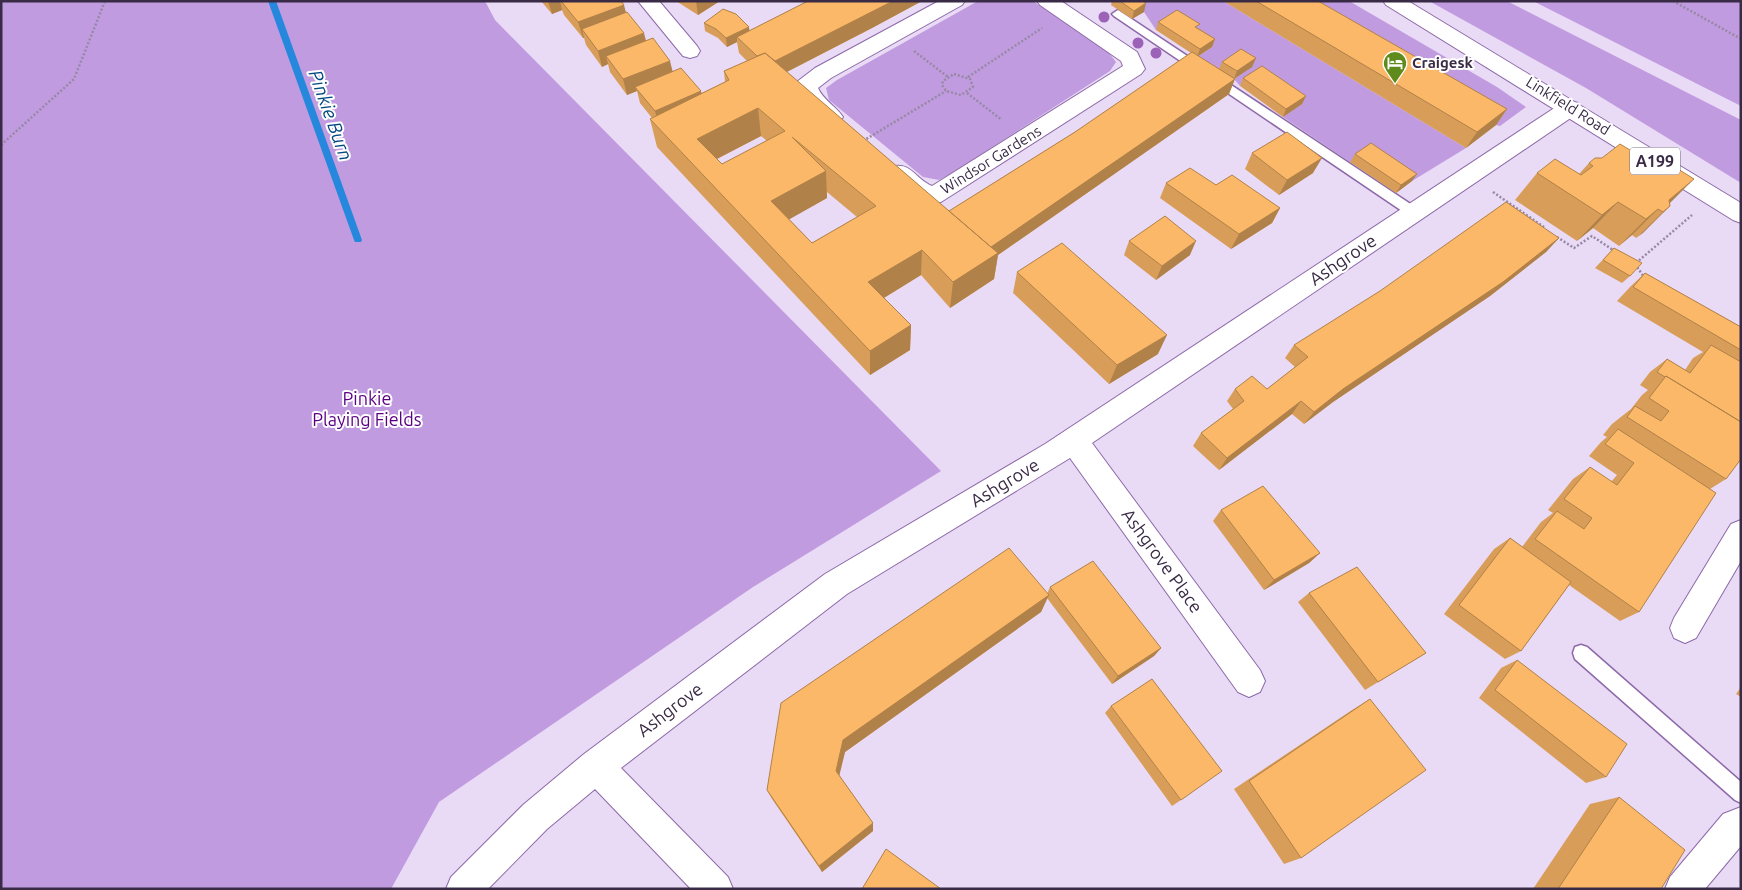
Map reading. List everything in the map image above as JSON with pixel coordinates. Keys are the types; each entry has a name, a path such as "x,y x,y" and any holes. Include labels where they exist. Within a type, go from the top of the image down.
{"street":[{"path":"648,1 690,51"},
{"path":"862,142 812,99 806,86 823,72 954,1"},
{"name":"Windsor Gardens","path":"883,159 917,189 933,196 1134,69 1130,57 1048,1"},
{"path":"1067,13 1085,1"},
{"name":"Linkfield Road","path":"1393,1 1741,214"},
{"name":"Ashgrove","path":"463,889 535,817 596,766 836,584 1074,441 1570,108"},
{"name":"Ashgrove Place","path":"1074,441 1250,682"},
{"path":"1685,628 1741,533"},
{"path":"596,766 716,889"},
{"path":"1682,889 1735,826 1741,824"}],"lane":[{"path":"1118,14 1414,212"},
{"path":"1581,652 1741,794"}],"path":[{"path":"1,145 74,80 105,1"},
{"path":"1673,1 1741,39"},
{"path":"968,78 1067,13"},
{"path":"893,34 948,77"},
{"path":"958,74 968,78 972,81 973,87 967,93 959,95 946,91 942,85 943,81 948,77 958,74"},
{"path":"862,142 946,91"},
{"path":"967,93 1025,139"},
{"path":"1469,176 1574,248 1592,236 1620,254"},
{"path":"1645,278 1634,264 1714,197"}],"green space":[{"name":"Pinkie Playing Fields","path":"1,1 485,1 495,20 941,471 753,587 439,802 391,889 1,889"},
{"path":"978,1 1033,1 1109,53 1116,62 1110,71 952,173 939,180 923,177 829,100 826,88"},
{"path":"1128,1 1223,1 1466,148 1412,181 1366,151 1350,162 1283,117 1301,104 1258,75 1240,86 1234,79 1252,66 1219,70 1197,57 1212,47 1193,35 1156,30 1144,12"},
{"path":"1284,1 1349,1 1497,87 1526,107 1500,126 1496,125"},
{"path":"1429,1 1507,1 1741,120 1741,183 1586,88"},
{"path":"1533,1 1741,1 1741,106"}],"building":[{"path":"561,1 621,1 624,5 578,22"},
{"path":"808,1 893,1 775,61 765,53 757,56 737,37"},
{"path":"1120,1 1143,1 1146,3 1134,11"},
{"path":"1256,1 1318,1 1507,109 1477,132"},
{"path":"723,9 736,14 749,27 726,38 716,29 704,23"},
{"path":"1177,10 1200,24 1195,27 1215,39 1200,49 1158,22"},
{"path":"627,12 644,33 598,51 582,29"},
{"path":"653,38 670,61 623,79 606,56"},
{"path":"1241,49 1256,58 1237,71 1222,62"},
{"path":"1192,52 1235,79 991,247 949,211 1075,132"},
{"path":"765,53 998,253 953,282 922,250 868,282 911,325 870,351 650,119 729,80 724,71","holes":["758,108 785,131 722,164 697,139","792,137 876,206 812,243 771,201 826,171"]},
{"path":"1262,66 1306,96 1286,109 1243,78"},
{"path":"681,68 701,91 655,111 635,87"},
{"path":"1287,132 1322,158 1287,180 1252,153"},
{"path":"1371,143 1417,174 1401,185 1355,154"},
{"path":"1620,144 1655,165 1662,159 1694,179 1669,200 1670,206 1663,212 1658,209 1646,219 1618,202 1602,215 1537,173 1555,159 1581,175 1593,166 1589,163 1595,158 1602,158"},
{"path":"1190,168 1216,185 1232,175 1280,208 1239,234 1166,183"},
{"path":"1506,202 1559,238 1503,282 1343,389 1314,412 1301,401 1227,458 1201,433 1244,401 1235,389 1252,376 1267,389 1308,357 1294,345 1380,291"},
{"path":"1165,216 1196,241 1162,266 1129,241"},
{"path":"1062,243 1167,335 1117,365 1017,272"},
{"path":"1614,248 1642,263 1630,276 1603,260"},
{"path":"1645,273 1741,327 1741,350 1633,287"},
{"path":"1711,345 1741,362 1741,422 1657,372 1667,359 1690,373"},
{"path":"1666,376 1741,422 1741,459 1726,479 1627,417 1635,406 1661,421 1669,411 1649,398"},
{"path":"1618,429 1716,493 1639,612 1535,539 1557,511 1584,529 1592,518 1564,499 1590,467 1617,485 1634,463 1605,444"},
{"path":"1263,486 1320,553 1274,580 1221,510"},
{"path":"1510,538 1571,582 1521,651 1459,605"},
{"path":"1009,548 1049,595 843,740 836,771 873,823 819,866 767,790 781,703"},
{"path":"1093,561 1161,648 1118,676 1050,587"},
{"path":"1357,567 1426,653 1378,682 1309,593"},
{"path":"1517,660 1627,744 1606,777 1495,690"},
{"path":"1152,679 1222,771 1181,800 1111,706"},
{"path":"1370,699 1426,770 1301,858 1249,781"},
{"path":"1619,797 1685,850 1661,889 1558,889"},
{"path":"886,849 941,889 862,889"}],"waterway":[{"name":"Pinkie Burn","path":"272,1 358,240"}],"place":[{"name":"Craigesk","path":"1395,84"}]}
